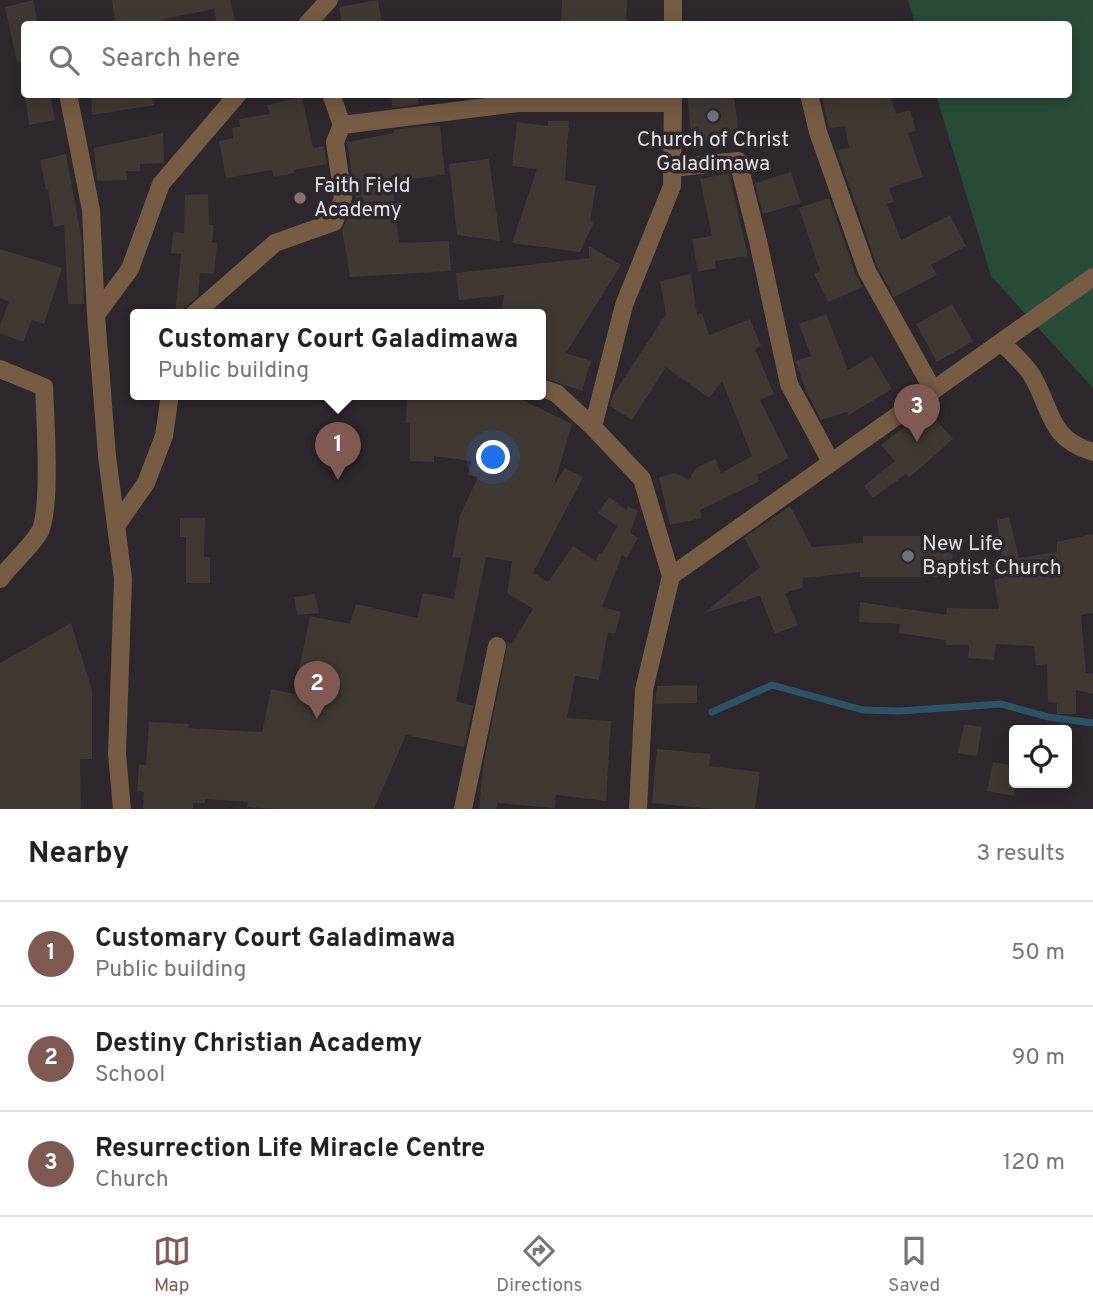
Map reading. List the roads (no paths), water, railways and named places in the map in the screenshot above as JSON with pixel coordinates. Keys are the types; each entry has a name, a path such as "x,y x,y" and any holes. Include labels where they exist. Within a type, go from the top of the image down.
{"street":[{"path":"310,21 329,0"},
{"path":"673,0 673,21"},
{"path":"69,98 91,210 107,456 123,579 117,754 122,809"},
{"path":"96,316 130,270 161,184 235,98"},
{"path":"200,309 275,243 334,222 342,198 335,142 342,125 332,98"},
{"path":"809,98 818,132 867,271 933,390"},
{"path":"342,125 518,103 673,99 672,186 624,305 593,427"},
{"path":"672,168 738,161 789,384 831,462"},
{"path":"671,576 1093,277"},
{"path":"1001,342 1033,377 1059,433 1069,442 1093,452"},
{"path":"0,369 44,387 46,500 41,531 6,560 0,579"},
{"path":"546,390 556,393 593,427 642,479 671,576 644,690 638,809"},
{"path":"116,526 146,483 164,436 169,400"},
{"path":"463,809 497,646"}],"waterway":[{"path":"712,712 772,685 863,710 899,711 1001,704 1048,717 1093,723"}],"place":[{"name":"Church of Christ Galadimawa","path":"713,116"},
{"name":"Faith Field Academy","path":"300,198"},
{"name":"Resurrection Life Miracle Centre","path":"917,442"},
{"name":"Customary Court Galadimawa","path":"338,480"},
{"name":"New Life Baptist Church","path":"908,556"},
{"name":"Destiny Christian Academy","path":"317,719"}]}
